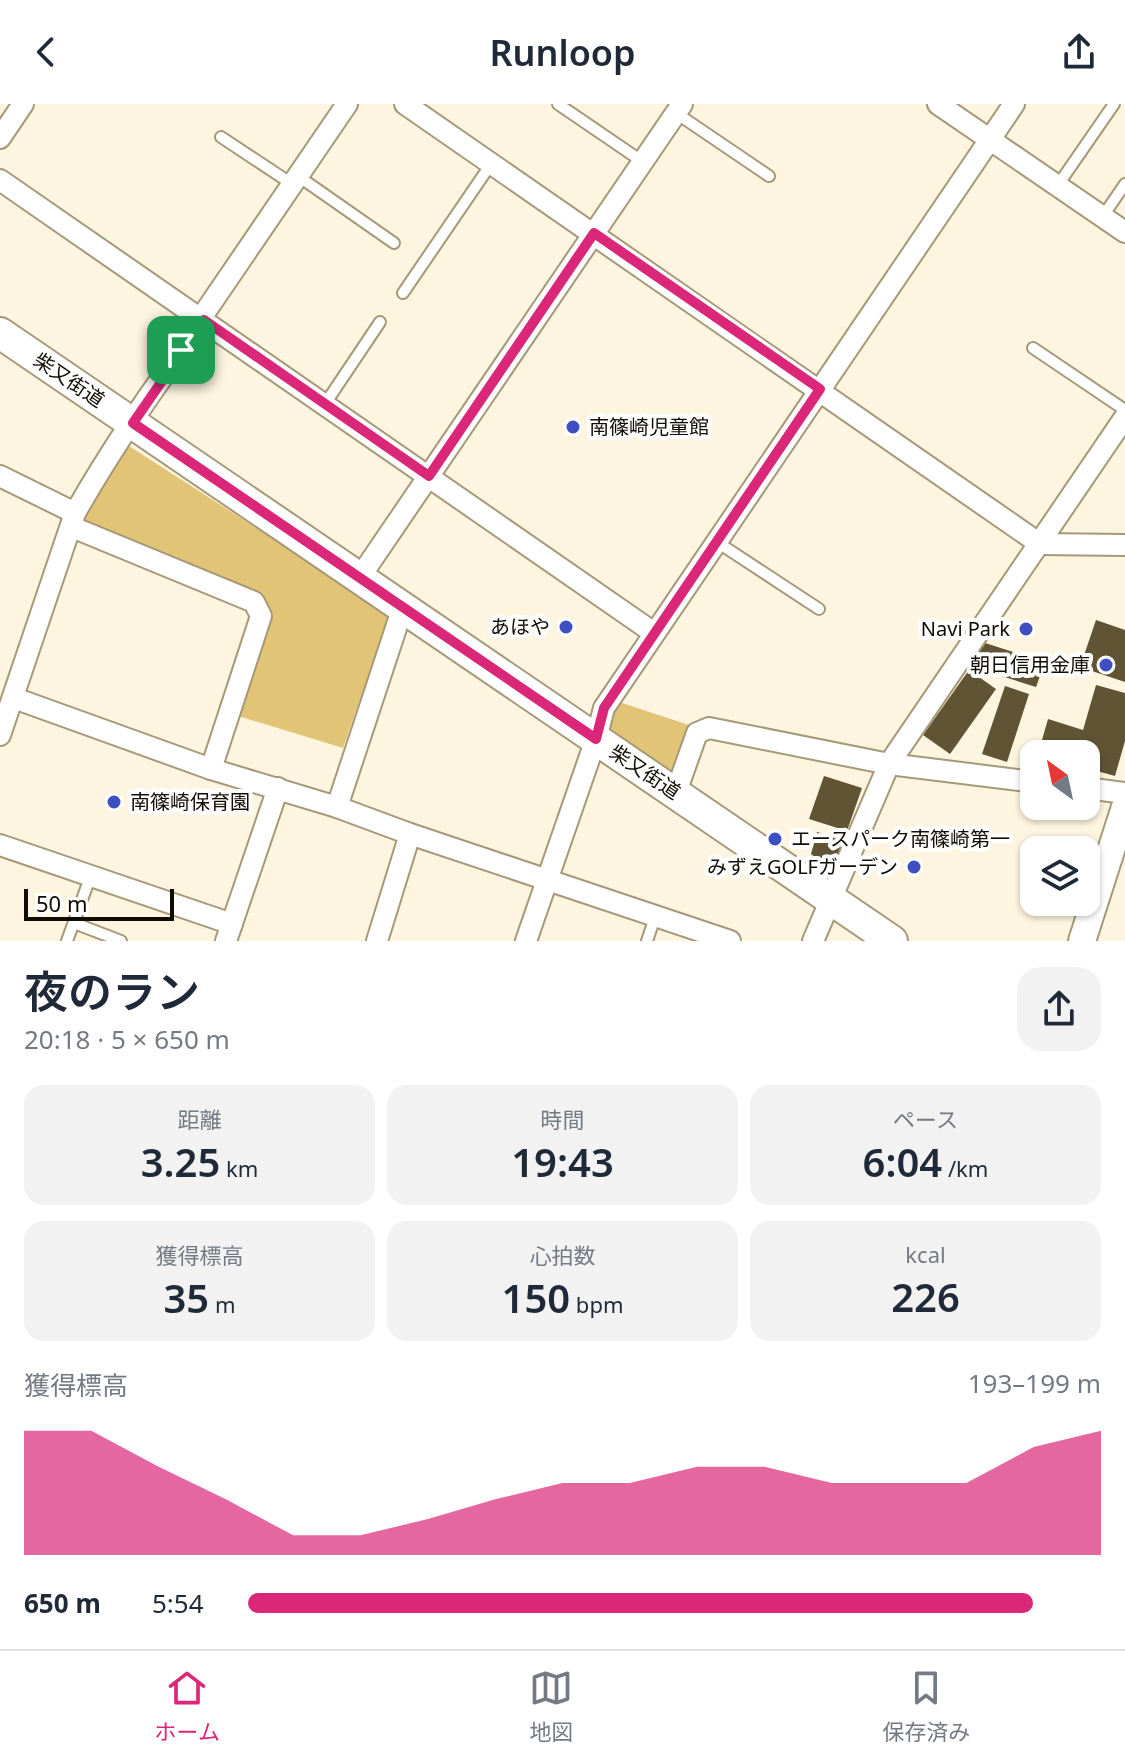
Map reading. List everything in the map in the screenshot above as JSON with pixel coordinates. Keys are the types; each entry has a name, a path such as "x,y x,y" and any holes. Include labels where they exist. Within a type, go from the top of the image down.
{"main road":[{"name":"柴又街道","path":"0,333 892,941"}],"street":[{"path":"0,138 23,104"},
{"path":"0,735 74,520 133,423 347,104"},
{"path":"405,104 1040,544 1125,545"},
{"path":"938,104 1125,232"},
{"path":"526,941 604,708 1014,104"},
{"path":"360,577 679,108"},
{"path":"0,180 654,633"},
{"path":"813,941 889,764 1125,417"},
{"path":"0,476 74,520 254,602 261,616 211,769"},
{"path":"337,807 403,607"},
{"path":"14,698 211,769 337,807 730,941"},
{"path":"676,792 697,733 709,728 889,764 1020,780"},
{"path":"0,845 91,875 229,932 278,788"},
{"path":"1100,790 1125,793"},
{"path":"1082,941 1125,807"},
{"path":"377,941 410,834"}],"lane":[{"path":"558,104 643,162"},
{"path":"1058,185 1114,104"},
{"path":"679,108 769,176"},
{"path":"221,137 394,243"},
{"path":"403,293 491,164"},
{"path":"1103,216 1125,184"},
{"path":"325,404 380,322"},
{"path":"1033,348 1125,410"},
{"path":"717,542 819,609"},
{"path":"67,941 91,875"},
{"path":"647,941 655,917"},
{"path":"74,923 121,941"}],"shaded area":[{"path":"129,446 390,614 343,748 235,715 268,615 81,523 85,511"},
{"path":"616,701 692,726 674,778 612,733 609,727"}],"building":[{"path":"1096,620 1125,630 1125,682 1080,667"},
{"path":"985,643 1045,662 1036,687 970,666"},
{"path":"969,670 996,689 950,754 923,735"},
{"path":"1096,685 1125,693 1125,741 1115,776 1100,772 1100,740 1042,740 1048,719 1083,730"},
{"path":"1005,686 1029,694 1007,762 982,754"},
{"path":"824,776 862,788 847,831 809,819"},
{"path":"817,832 844,840 831,870 811,854"}],"place":[{"name":"南篠崎児童館","path":"573,427"},
{"name":"あほや","path":"566,627"},
{"name":"Navi Park","path":"1026,629"},
{"name":"朝日信用金庫","path":"1106,665"},
{"name":"南篠崎保育園","path":"114,802"},
{"name":"エースパーク南篠崎第一","path":"775,839"},
{"name":"みずえGOLFガーデン","path":"914,867"}],"route":[{"path":"594,233 820,389 604,708 596,739 133,423 181,350 204,320 429,476 594,233"}]}
